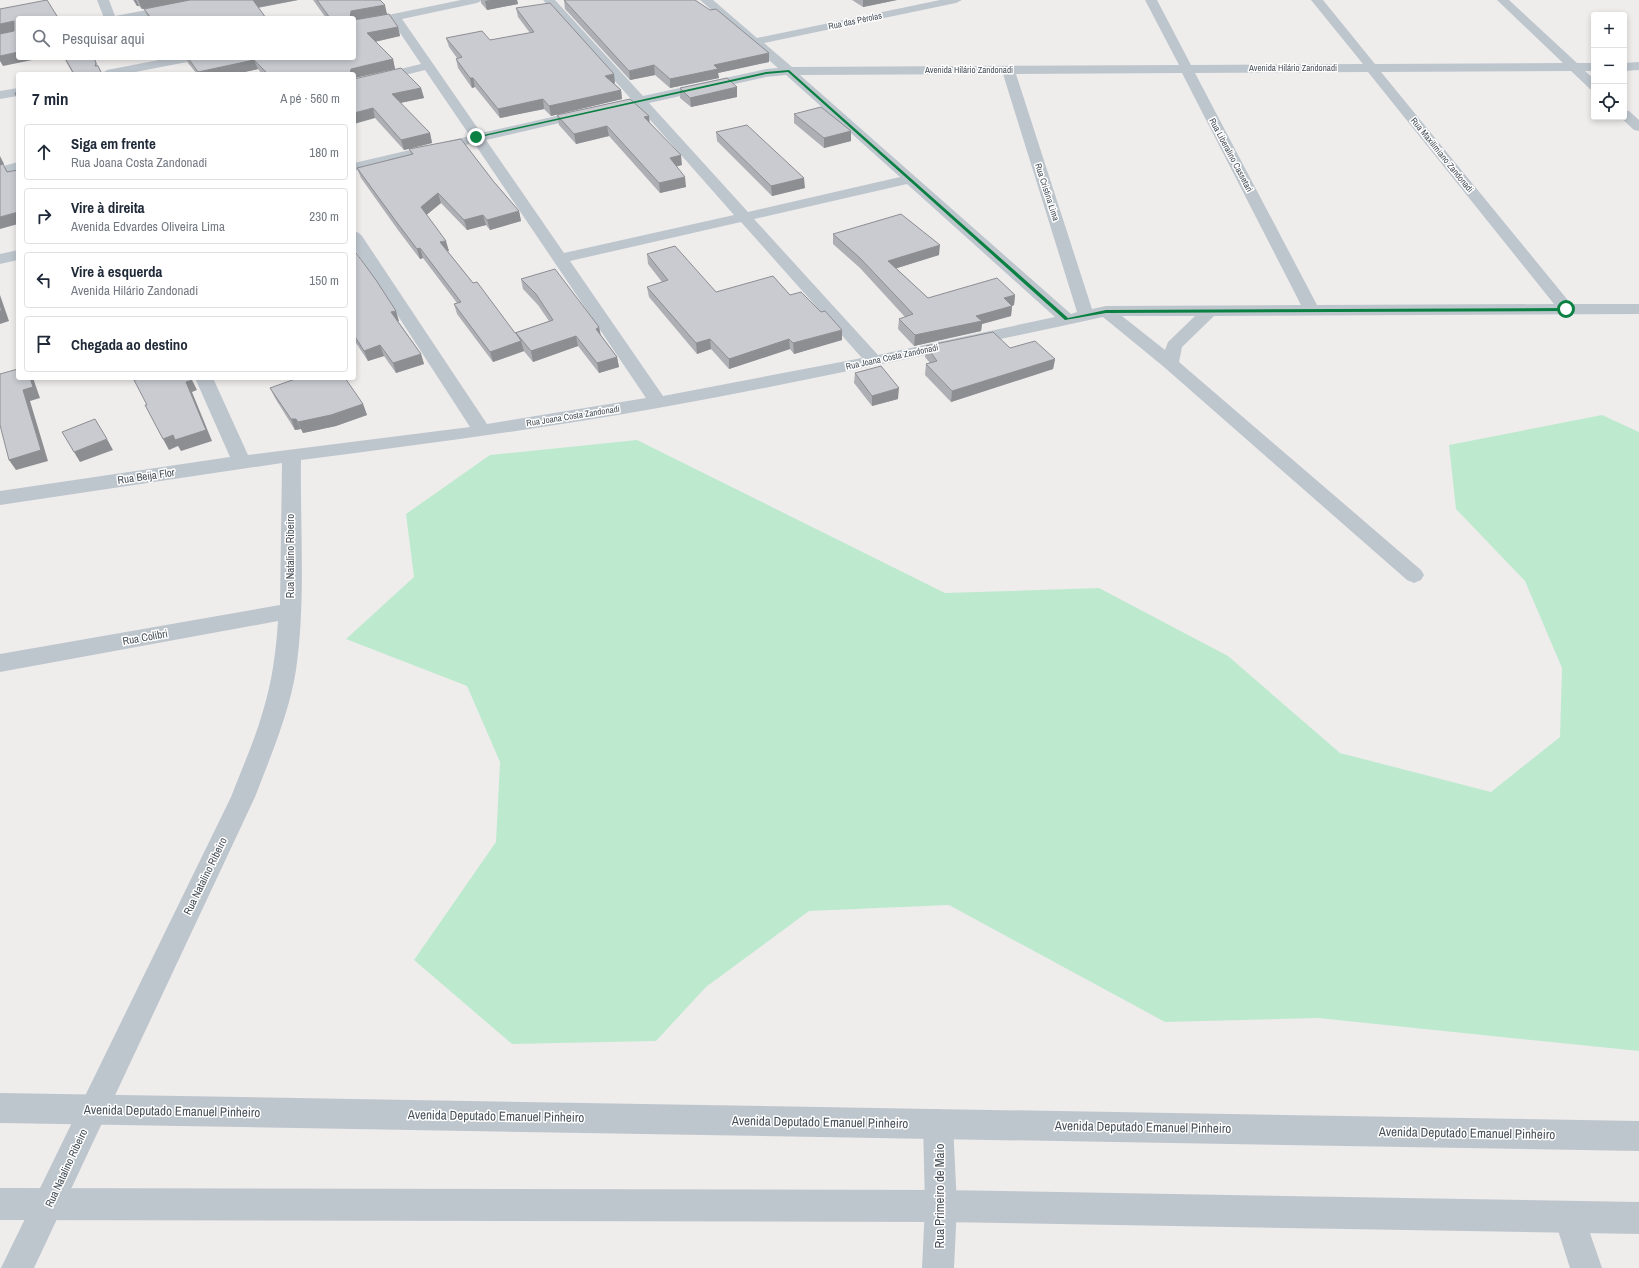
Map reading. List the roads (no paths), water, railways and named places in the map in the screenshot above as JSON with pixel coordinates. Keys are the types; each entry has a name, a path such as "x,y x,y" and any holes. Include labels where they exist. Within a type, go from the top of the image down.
{"street":[{"path":"103,0 109,16"},
{"path":"134,16 217,0"},
{"path":"414,0 424,11"},
{"path":"356,25 477,0"},
{"path":"549,0 874,361"},
{"path":"706,0 789,71 1067,319"},
{"name":"Rua das Pérolas","path":"754,42 931,2 956,0"},
{"name":"Rua Liberalino Cassetari","path":"1151,0 1312,311"},
{"name":"Rua Maxilimiano Zandonadi","path":"1317,0 1566,309"},
{"path":"1503,0 1592,84"},
{"path":"395,17 658,402"},
{"path":"114,72 148,62 168,60"},
{"path":"356,84 428,66"},
{"path":"1627,66 1639,66"},
{"name":"Avenida Hilário Zandonadi","path":"356,167 476,137 639,101 766,73 789,71 1591,67"},
{"name":"Rua Cristina Lima","path":"1008,69 1086,315"},
{"path":"0,95 16,92"},
{"path":"0,171 16,167"},
{"path":"560,260 910,179"},
{"path":"356,239 482,431"},
{"path":"0,260 16,256"},
{"name":"Rua Joana Costa Zandonadi","path":"292,457 482,431 658,402 874,361 1106,311 1639,309"},
{"path":"1106,311 1170,362 1414,575"},
{"path":"1170,362 1174,346 1209,311"},
{"path":"205,380 242,462"},
{"name":"Rua Beija Flor","path":"0,498 242,462 292,457"},
{"name":"Rua Natalino Ribeiro","path":"17,1268 243,797 278,700 285,666 290,611 292,457"},
{"name":"Rua Colibri","path":"0,663 290,611"},
{"name":"Avenida Deputado Emanuel Pinheiro","path":"0,1108 1639,1136"},
{"name":"Rua Primeiro de Maio","path":"938,1124 941,1206 938,1268"},
{"path":"0,1204 941,1206 1639,1218"},
{"path":"1570,1218 1586,1268"}]}
